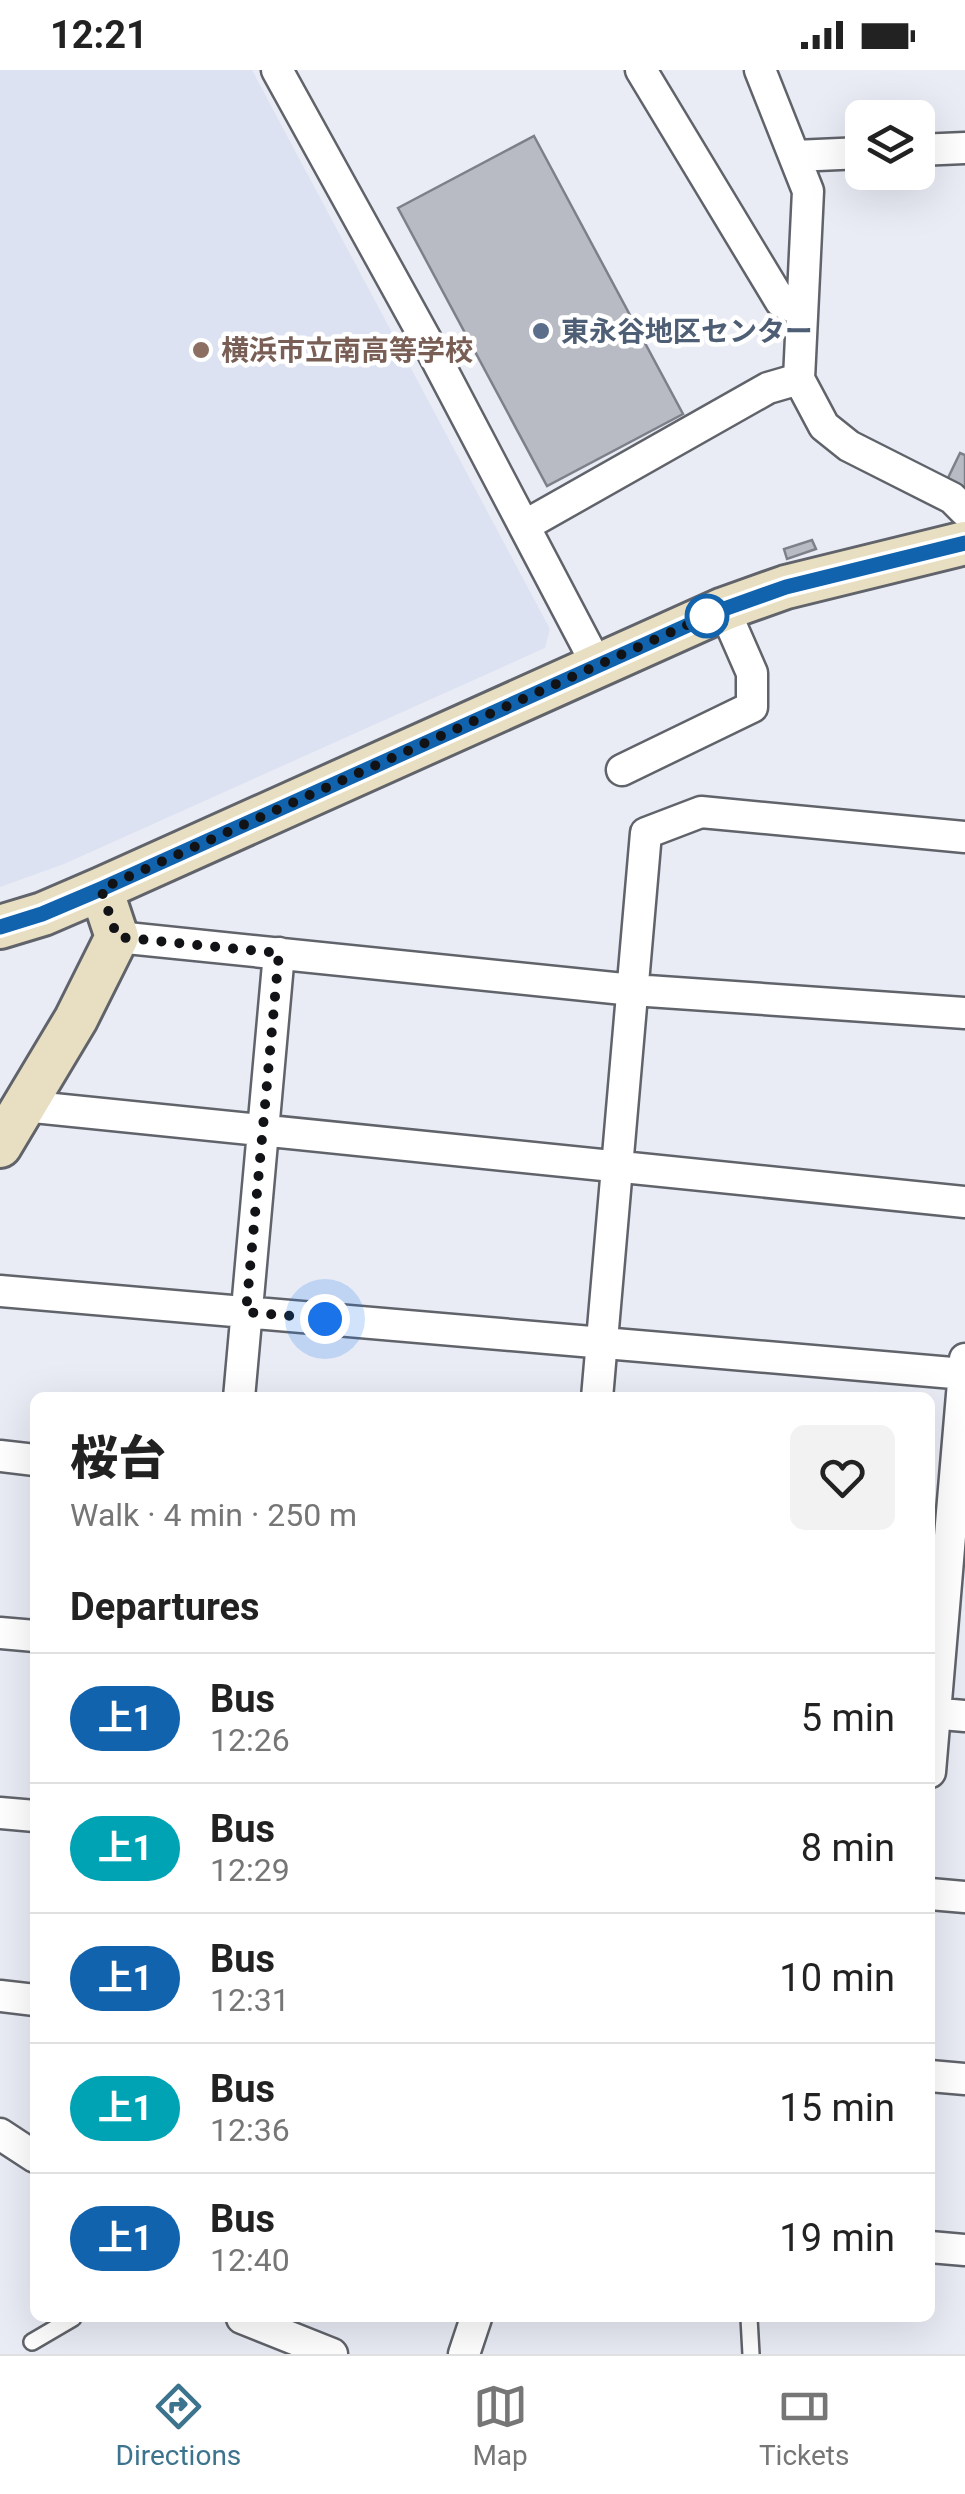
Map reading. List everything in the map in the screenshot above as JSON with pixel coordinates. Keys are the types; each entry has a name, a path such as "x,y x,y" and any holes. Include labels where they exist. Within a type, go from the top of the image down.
{"street":[{"path":"278,70 597,664"},
{"path":"640,70 781,302 800,310"},
{"path":"760,70 808,191 799,379 824,426 848,446 952,498 965,511"},
{"path":"935,149 965,148"},
{"path":"796,156 845,154"},
{"path":"524,526 768,388 799,379"},
{"path":"0,927 101,889 724,609 786,587 965,543"},
{"path":"622,770 752,706 752,672 724,609"},
{"path":"598,1392 646,833 701,812 965,837"},
{"path":"0,1146 76,1019 117,937 101,889"},
{"path":"117,937 633,990 965,1013"},
{"path":"239,1392 279,953"},
{"path":"24,1106 965,1202"},
{"path":"0,1291 964,1374"},
{"path":"935,1750 943,1714 948,1545 965,1359"},
{"path":"0,1456 30,1459"},
{"path":"0,1632 30,1635"},
{"path":"0,1813 30,1816"},
{"path":"935,1894 965,1897"},
{"path":"0,1996 30,1999"},
{"path":"935,2076 965,2079"},
{"path":"0,2134 30,2154"},
{"path":"935,2247 965,2250"},
{"path":"251,2322 305,2347 332,2354"},
{"path":"464,2354 475,2322"}],"lane":[{"path":"32,2342 66,2322"},
{"path":"749,2322 751,2354"}],"shaded area":[{"name":"横浜市立南高等学校","path":"0,70 252,70 550,629 545,648 64,864 0,887"}],"building":[{"path":"534,136 683,414 547,486 398,208"},
{"path":"960,453 965,455 965,489 947,480"},
{"path":"812,540 816,549 787,559 784,549"}],"bus line":[{"name":"上1","path":"0,927 101,889 724,609 786,587 965,543"}],"place":[{"name":"東永谷地区センター","path":"541,331"},
{"name":"横浜市立南高等学校","path":"201,350"}],"route":[{"path":"325,1319 246,1312 279,953 117,937 101,889 707,616"}]}
